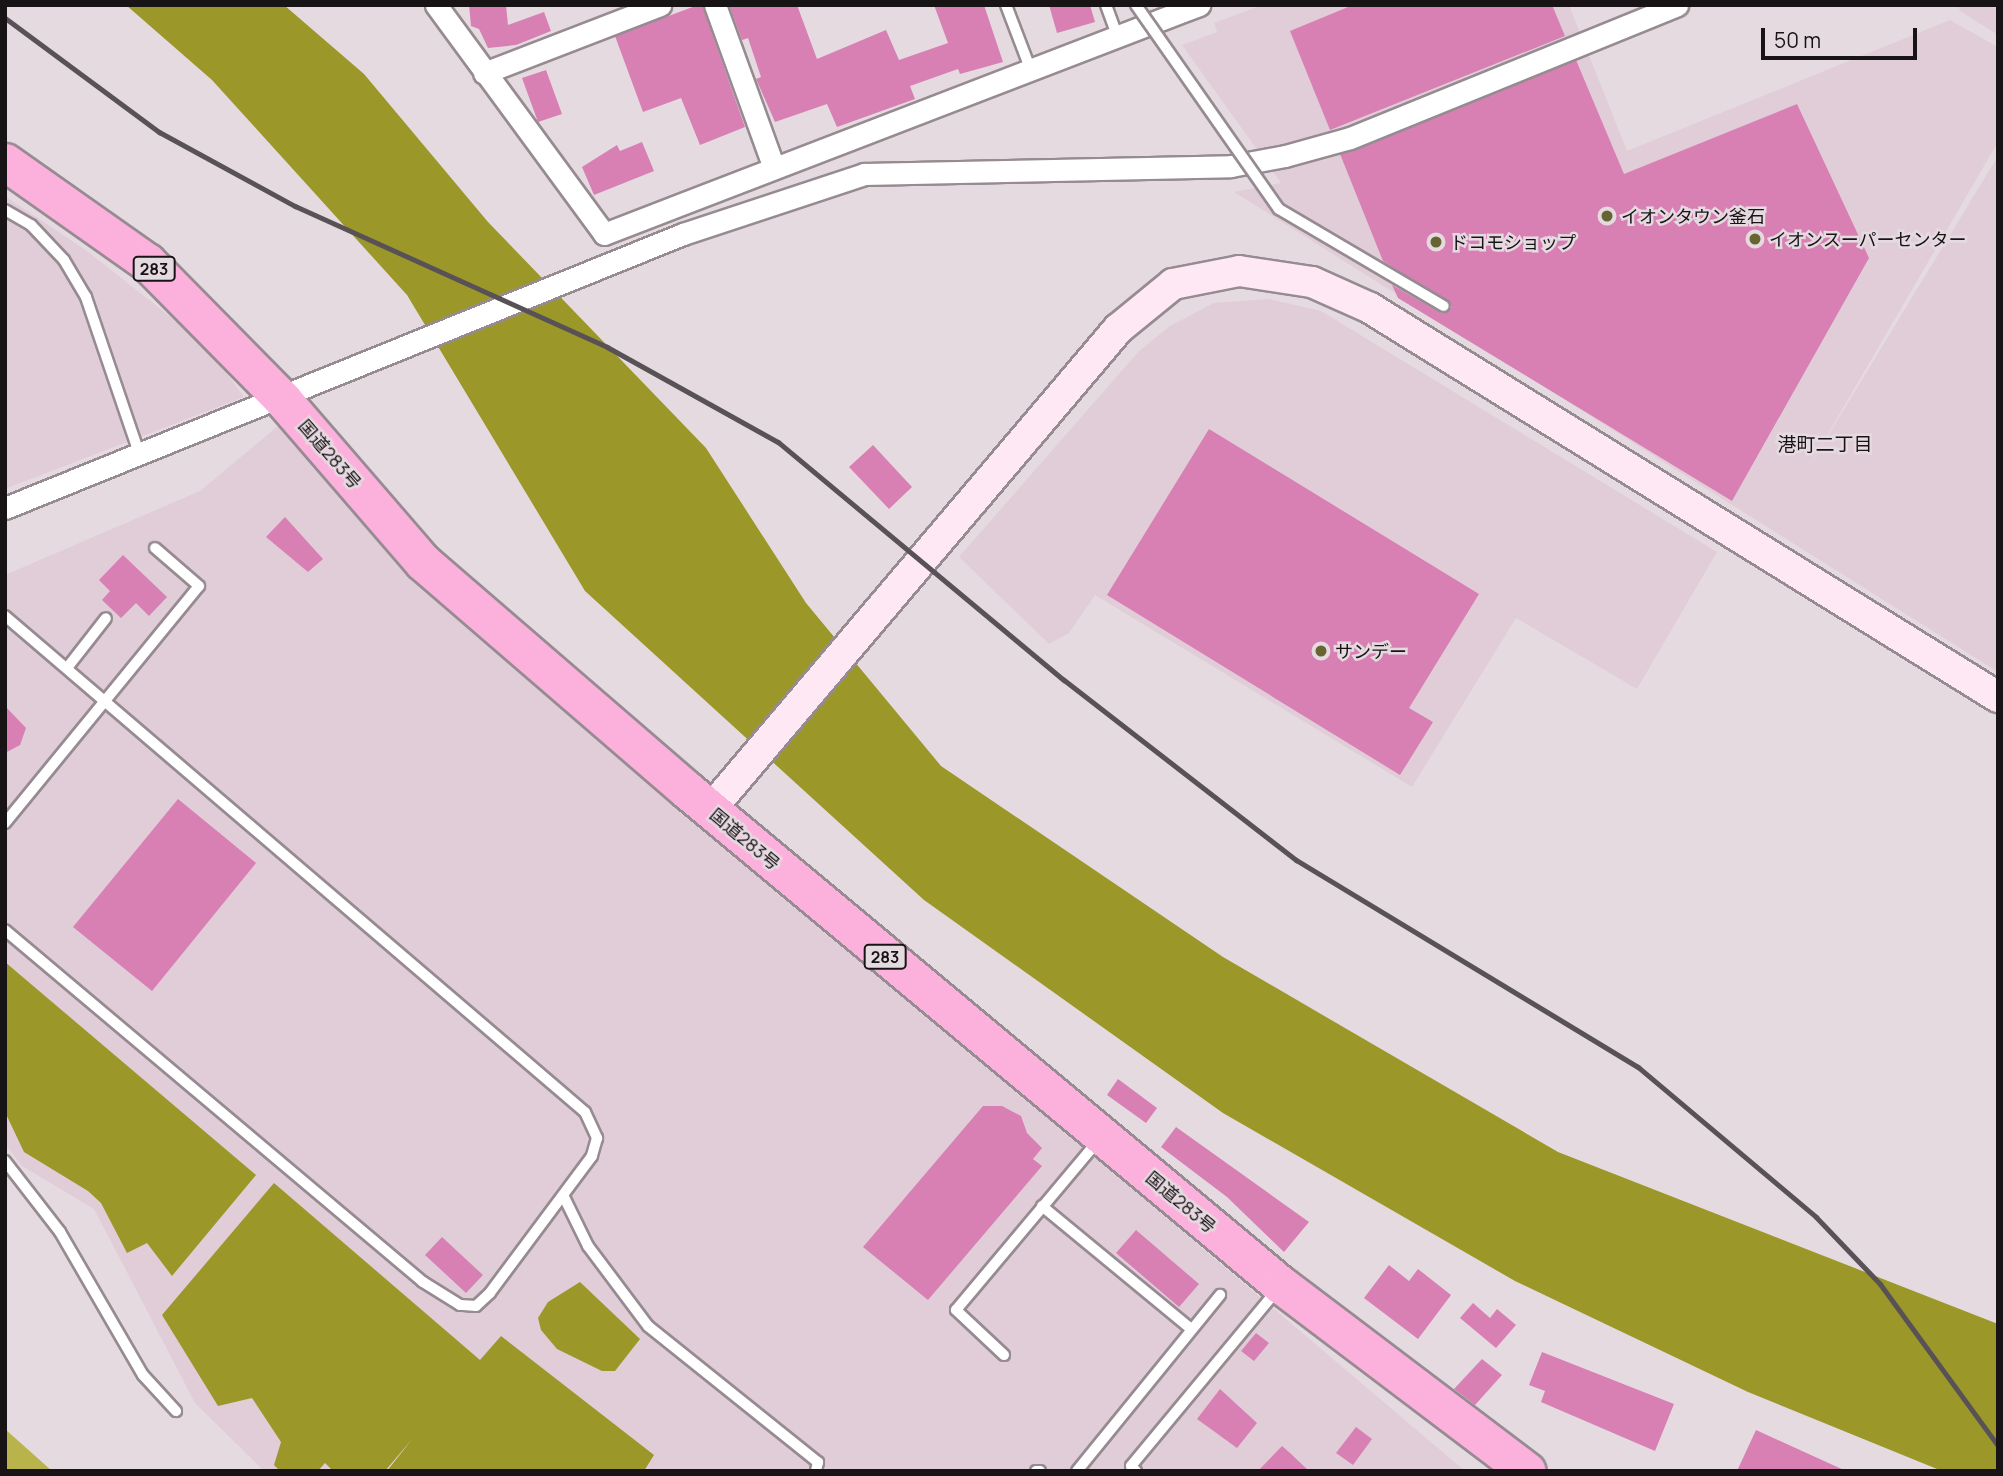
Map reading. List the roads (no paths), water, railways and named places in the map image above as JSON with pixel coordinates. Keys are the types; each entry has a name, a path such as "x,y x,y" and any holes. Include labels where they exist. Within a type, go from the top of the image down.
{"highway":[{"name":"国道283号","path":"5,162 147,262 283,400 424,562 710,810 1281,1285 1527,1471"}],"street":[{"path":"436,5 604,234 773,165 1199,5"},
{"path":"484,73 660,5"},
{"path":"715,5 773,165"},
{"path":"5,508 283,400 683,234 864,174 1231,166 1285,156 1350,138 1677,5"},
{"path":"710,810 1118,329 1173,284 1203,275 1277,274 1312,282 1370,308 1998,697"}],"lane":[{"path":"1006,5 1030,68"},
{"path":"1106,5 1117,35"},
{"path":"1136,5 1279,209 1444,306"},
{"path":"5,210 31,225 64,260 86,297 140,456"},
{"path":"5,823 199,586 155,548"},
{"path":"5,616 585,1112 597,1138 592,1156 564,1198 490,1293 476,1306 460,1305 423,1282 5,930"},
{"path":"67,668 106,618"},
{"path":"1004,1355 956,1310 1102,1136"},
{"path":"5,1161 60,1232 143,1375 176,1411"},
{"path":"564,1198 588,1246 648,1326 818,1462 816,1471"},
{"path":"1042,1206 1190,1328"},
{"path":"1136,1471 1131,1466 1281,1285"},
{"path":"1077,1471 1190,1328 1220,1295"}],"railway":[{"path":"5,18 159,132 295,206 607,347 778,442 1064,680 1296,860 1638,1067 1816,1217 1880,1284 1998,1446"}],"place":[{"name":"イオンタウン釜石","path":"1607,216"},
{"name":"イオンスーパーセンター","path":"1755,239"},
{"name":"ドコモショップ","path":"1436,242"},
{"name":"サンデー","path":"1321,651"}],"district":[{"name":"港町二丁目","path":"1825,445"}]}
